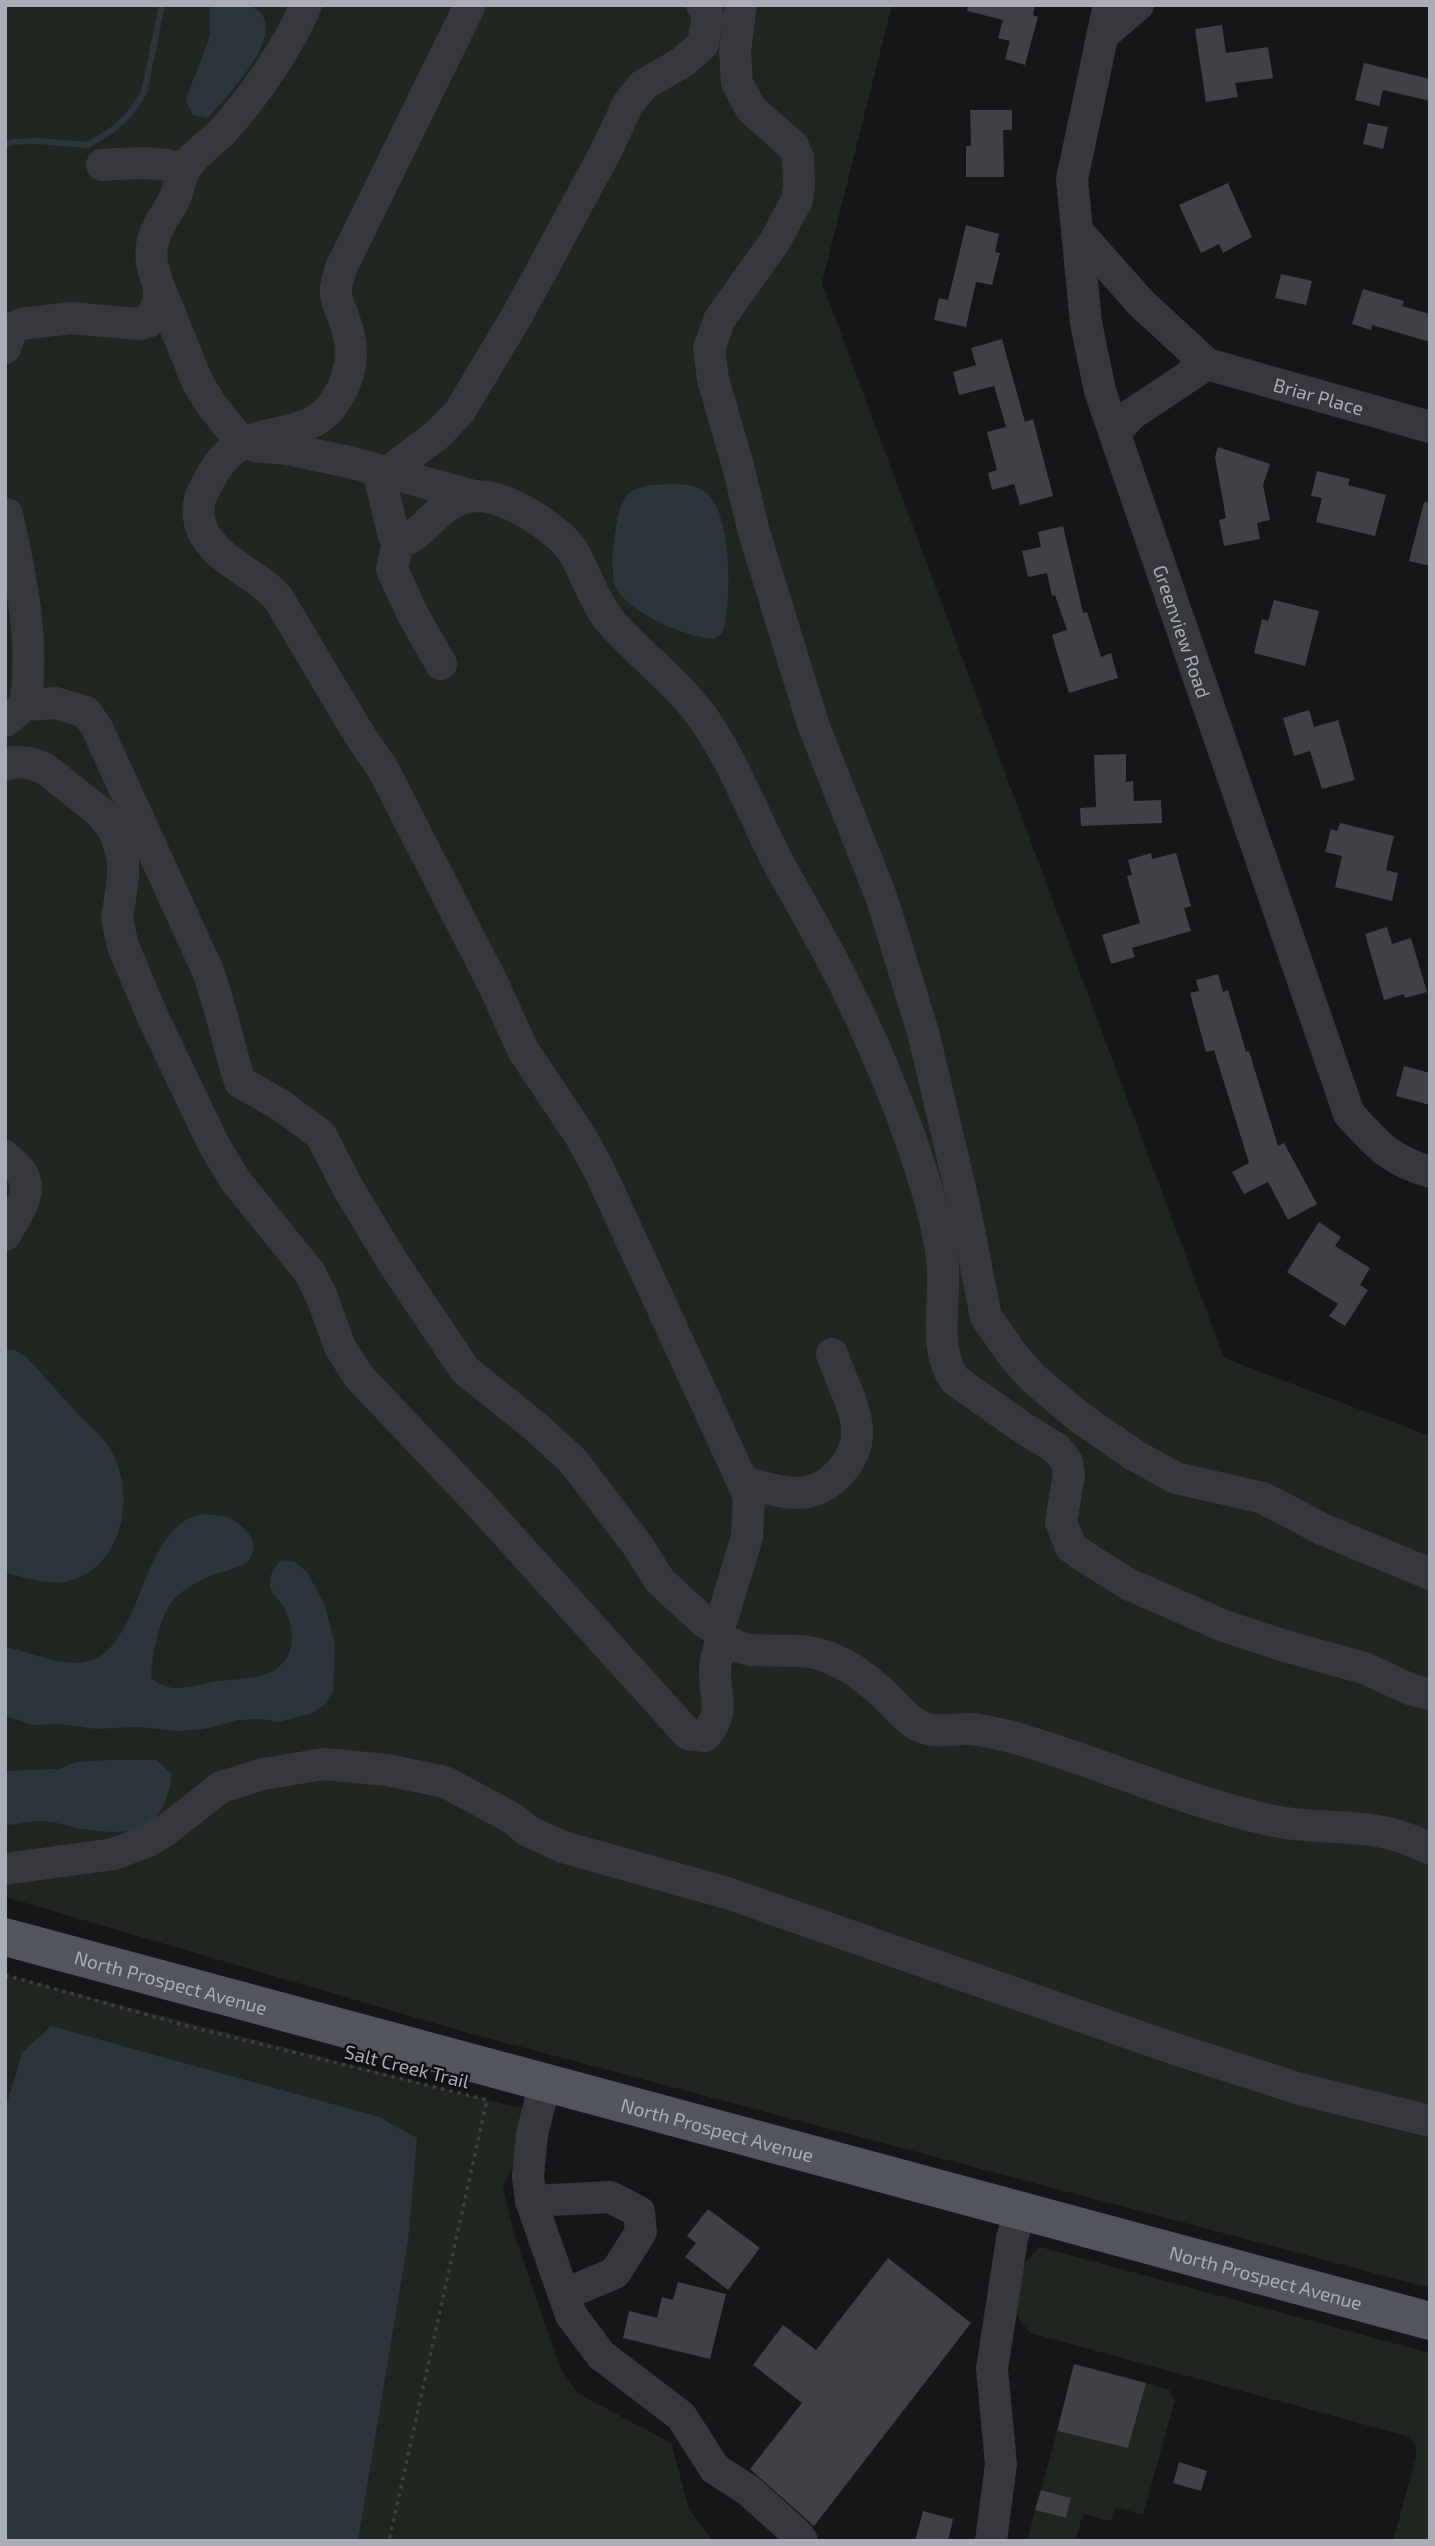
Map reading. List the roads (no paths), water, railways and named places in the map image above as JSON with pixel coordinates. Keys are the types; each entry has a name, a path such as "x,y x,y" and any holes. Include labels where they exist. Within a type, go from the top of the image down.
{"main road":[{"name":"North Prospect Avenue","path":"5,1937 1430,2321"}],"street":[{"path":"306,5 270,71 224,130 192,159 185,169 174,201 152,241 150,255 160,289 197,382 238,438 255,446 316,454 474,496 489,497 511,505 562,539 574,553 587,582 610,620 672,680 700,713 843,980 875,1048 914,1147 941,1247 943,1353 950,1373 955,1380 1057,1449 1067,1462 1069,1474 1061,1522 1070,1547 1128,1584 1224,1626 1364,1668 1412,1690 1430,1694"},
{"path":"5,765 29,762 44,768 101,813 116,832 123,858 117,919 123,946 151,1013 214,1145 235,1180 310,1273 340,1347 359,1377 478,1502 688,1734 705,1736 711,1728 719,1701 715,1675 718,1632 747,1536 749,1496 590,1152 523,1050 495,986 389,780 278,598 266,584 234,565 208,541 201,527 198,510 200,497 211,475 229,452 247,442 315,422 328,412 342,390 350,368 352,350 336,293 341,268 470,5"},
{"path":"441,664 413,615 392,569 398,542 394,536 381,483 387,473 438,434 460,411 519,314 606,151 628,104 643,85 683,62 703,44 708,28 708,16 702,5"},
{"path":"741,5 735,52 737,83 751,109 793,146 798,157 799,185 797,200 775,241 719,320 709,349 713,379 754,532 813,724 882,899 923,1032 962,1193 986,1317"},
{"name":"Greenview Road","path":"1109,5 1072,179 1086,323 1100,391 1349,1114 1385,1152 1405,1164 1430,1172"},
{"path":"1102,36 1138,5"},
{"path":"102,165 149,163 185,169"},
{"name":"Briar Place","path":"1078,232 1141,303 1207,364 1430,427"},
{"path":"5,348 12,329 21,324 71,318 138,324 148,321 155,312 160,289"},
{"path":"1115,432 1132,414 1207,364"},
{"path":"398,542 405,541 433,516 454,502 474,496"},
{"path":"6,515 20,574 27,625 29,681 15,713"},
{"path":"15,713 56,703 86,712 96,726 207,969 221,1007 240,1082 282,1106 321,1135 348,1188 392,1261 465,1370 536,1427 573,1461 639,1546 660,1581 699,1618 739,1648 800,1651 830,1657 879,1689 916,1725 928,1729 970,1729 1009,1736 1221,1808 1272,1821 1393,1833 1430,1849"},
{"path":"5,1156 21,1171 27,1184 25,1197 5,1235"},
{"path":"943,1281 986,1317 1033,1378 1079,1417 1134,1455 1176,1478 1263,1499 1324,1530 1430,1574"},
{"path":"743,1482 781,1492 814,1491 826,1487 846,1466 853,1453 858,1430 832,1354"},
{"path":"5,1869 114,1854 148,1841 166,1830 221,1787 263,1774 324,1764 411,1775 445,1782 563,1847 727,1893 1048,2006 1300,2089 1430,2121"},
{"path":"545,2082 528,2154 528,2176 531,2201 571,2315 601,2355 681,2416 715,2469 748,2490 802,2541"},
{"path":"531,2201 610,2197 639,2212 641,2232 615,2273 565,2294"},
{"path":"991,2541 1001,2465 992,2369 1012,2239 1020,2211"}],"waterway":[{"path":"5,146 12,142 37,141 88,145 128,116 144,93 162,5"}]}
